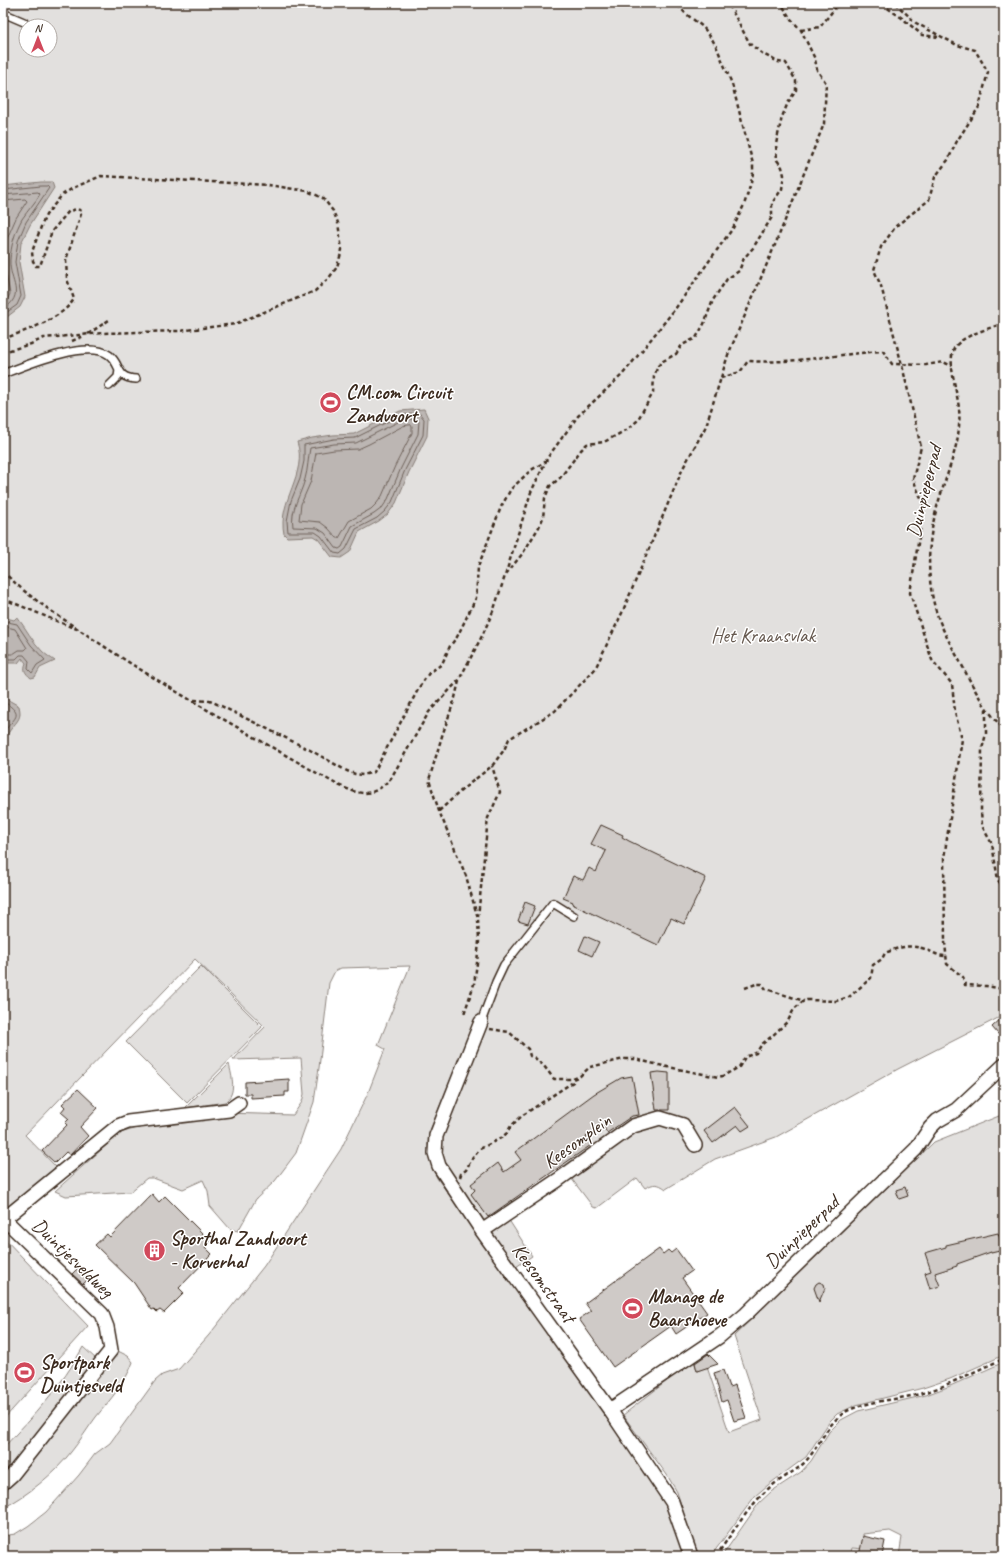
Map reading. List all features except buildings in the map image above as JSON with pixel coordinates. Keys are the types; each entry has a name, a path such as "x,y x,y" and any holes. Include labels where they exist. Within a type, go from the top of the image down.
{"street":[{"name":"Keesomstraat","path":"484,1025 436,1136 434,1144 436,1160 482,1231 610,1410 672,1502 691,1556"},
{"name":"Duinpieperpad","path":"610,1410 720,1336 746,1314 916,1149 930,1128 937,1121 956,1110 1004,1065"},
{"path":"4,1219 118,1126 128,1122 228,1110 239,1103"},
{"name":"Keesomplein","path":"482,1231 558,1180 632,1126 660,1118 683,1125 695,1145"},
{"name":"Duintjesveldweg","path":"3,1483 12,1474 111,1350 107,1327 102,1314 4,1219"}],"lane":[{"path":"3,13 18,19"},
{"path":"3,374 45,359 74,351 90,349 100,350 108,354 115,362 120,374 126,378 136,379"},
{"path":"109,386 118,377 119,370"},
{"path":"484,1025 496,982 504,965 553,903 574,916"}],"path":[{"path":"478,920 466,876 429,780 455,698 459,680 494,609 531,492 546,462 578,416 622,374 675,309 733,228 744,205 751,183 753,173 752,155 732,84 717,48 708,32 686,14 676,3"},
{"path":"505,576 523,553 539,527 543,518 545,498 550,486 560,478 587,444 604,442 628,429 636,421 653,393 654,376 658,366 663,361 676,354 682,345 696,338 704,324 713,300 727,279 739,271 744,258 753,248 772,217 772,203 782,189 784,174 782,167 777,160 776,144 782,117 796,90 796,81 786,64 778,62 763,54 750,44 728,3"},
{"path":"440,810 464,788 492,766 504,750 509,739 555,711 595,669 622,613 683,468 706,426 728,355 824,124 826,83 817,70 815,59 801,30 790,18 781,3"},
{"path":"801,30 820,27 839,3"},
{"path":"875,3 882,5 902,18 922,35 940,36"},
{"path":"895,3 916,23 957,45 975,50 988,72 979,107 957,141 948,160 935,178 930,200 896,226 881,247 874,270 881,286 902,365 921,447 913,479 924,506 910,594 932,660 952,684 955,712 962,739 944,858 947,964 963,977 965,985 1004,989"},
{"path":"3,339 49,319 70,306 74,299 67,279 66,260 82,211 77,209 69,211 52,231 40,266 36,266 33,261 32,252 42,224 62,194 101,176 268,185 307,191 323,198 333,211 338,223 342,250 337,267 329,278 315,291 268,309 247,320 224,326 179,331 103,333 44,338 31,344 3,352"},
{"name":"Duinpieperpad","path":"1004,323 967,337 956,346 952,354 960,410 960,425 935,516 929,569 931,589 936,612 950,643 977,696 1004,729"},
{"path":"720,378 740,372 748,361 763,362 792,360 883,351 892,364 926,365 943,362 953,366"},
{"path":"192,700 210,701 217,704 355,774 363,775 374,772 428,673 442,664 476,598 478,567 501,507 511,488 531,470 546,462"},
{"path":"3,571 23,590 115,654 348,790 365,793 379,790 391,778 429,712 459,680"},
{"path":"3,600 25,606 56,622 81,631"},
{"path":"986,708 986,734 982,749 980,810 982,826 992,844 998,880 1004,889"},
{"path":"464,1014 475,977 479,941 478,920 488,818 500,792 492,766"},
{"path":"745,988 756,984 762,984 766,989 804,1001 836,1001 849,997 871,978 873,965 882,959 885,952 910,945 926,949 938,956 946,956"},
{"path":"484,1025 509,1032 528,1049 530,1056 535,1058 544,1066 554,1079 558,1080 575,1078 580,1076 590,1067 624,1058 636,1058 663,1066 718,1077 739,1067 745,1057 756,1054 762,1044 788,1021 794,1009 804,1001"},
{"path":"458,1181 480,1149 501,1138 523,1115 574,1082 575,1078"},
{"path":"716,1556 757,1500 767,1489 779,1480 794,1472 804,1463 838,1417 850,1410 862,1406 923,1393 1004,1359"}],"green space":[{"name":"Het Kraansvlak","path":"3,3 1004,3 1004,1015 898,1069 776,1137 715,1159 666,1189 656,1184 645,1188 637,1178 597,1208 593,1207 565,1170 541,1164 494,1197 532,1256 516,1267 446,1166 440,1154 440,1139 486,1028 484,1026 472,1028 429,1133 429,1156 437,1178 545,1329 666,1503 684,1556 3,1556 3,1536 15,1534 46,1512 79,1475 95,1454 110,1443 155,1381 162,1375 179,1369 209,1335 264,1266 341,1149 368,1093 385,1049 378,1045 410,966 341,968 335,971 329,983 314,1102 296,1153 275,1181 256,1199 238,1231 230,1229 210,1206 208,1191 203,1180 183,1189 153,1178 147,1178 130,1192 66,1196 55,1191 120,1133 141,1127 225,1113 293,1115 302,1102 304,1094 301,1058 233,1060 265,1027 195,959 25,1135 59,1170 8,1212 3,1207"},
{"path":"201,966 262,1027 187,1103 126,1042"},
{"path":"229,1064 233,1084 231,1094 225,1102 185,1108"},
{"path":"1004,1114 1004,1355 950,1379 923,1388 856,1405 837,1414 830,1421 806,1457 755,1496 711,1556 697,1556 677,1492 667,1475 623,1415 694,1360 697,1371 707,1367 729,1432 762,1420 734,1336 934,1142"},
{"name":"Sportpark Duintjesveld","path":"3,1237 88,1326 3,1420"},
{"path":"83,1347 96,1359 3,1477 3,1448 57,1387"},
{"path":"116,1350 128,1356 133,1362 117,1391 57,1468 31,1491 3,1508 3,1491 11,1484"},
{"path":"1004,1362 1004,1556 899,1556 902,1537 890,1531 863,1534 864,1549 852,1548 850,1556 722,1556 759,1503 772,1491 801,1472 811,1461 829,1432 841,1420 858,1411 926,1395"}],"water":[{"path":"52,182 54,188 30,225 21,243 19,262 25,297 20,307 3,320 3,186"},
{"path":"424,409 428,418 427,436 409,472 396,503 388,514 379,521 359,532 350,552 341,558 332,557 318,539 313,536 287,537 284,534 283,522 285,510 299,465 297,442 333,435 354,434 400,411"},
{"path":"3,617 14,620 17,617 38,647 55,661 40,668 35,677 31,678 25,671 26,663 22,658 18,663 3,663"},
{"path":"3,697 19,706 20,713 19,719 3,743"}],"place":[{"name":"CM.com Circuit Zandvoort","path":"331,403"},
{"name":"Sporthal Zandvoort - Korverhal","path":"154,1250"},
{"name":"Manage de Baarshoeve","path":"632,1308"},
{"name":"Sportpark Duintjesveld","path":"24,1373"}]}
